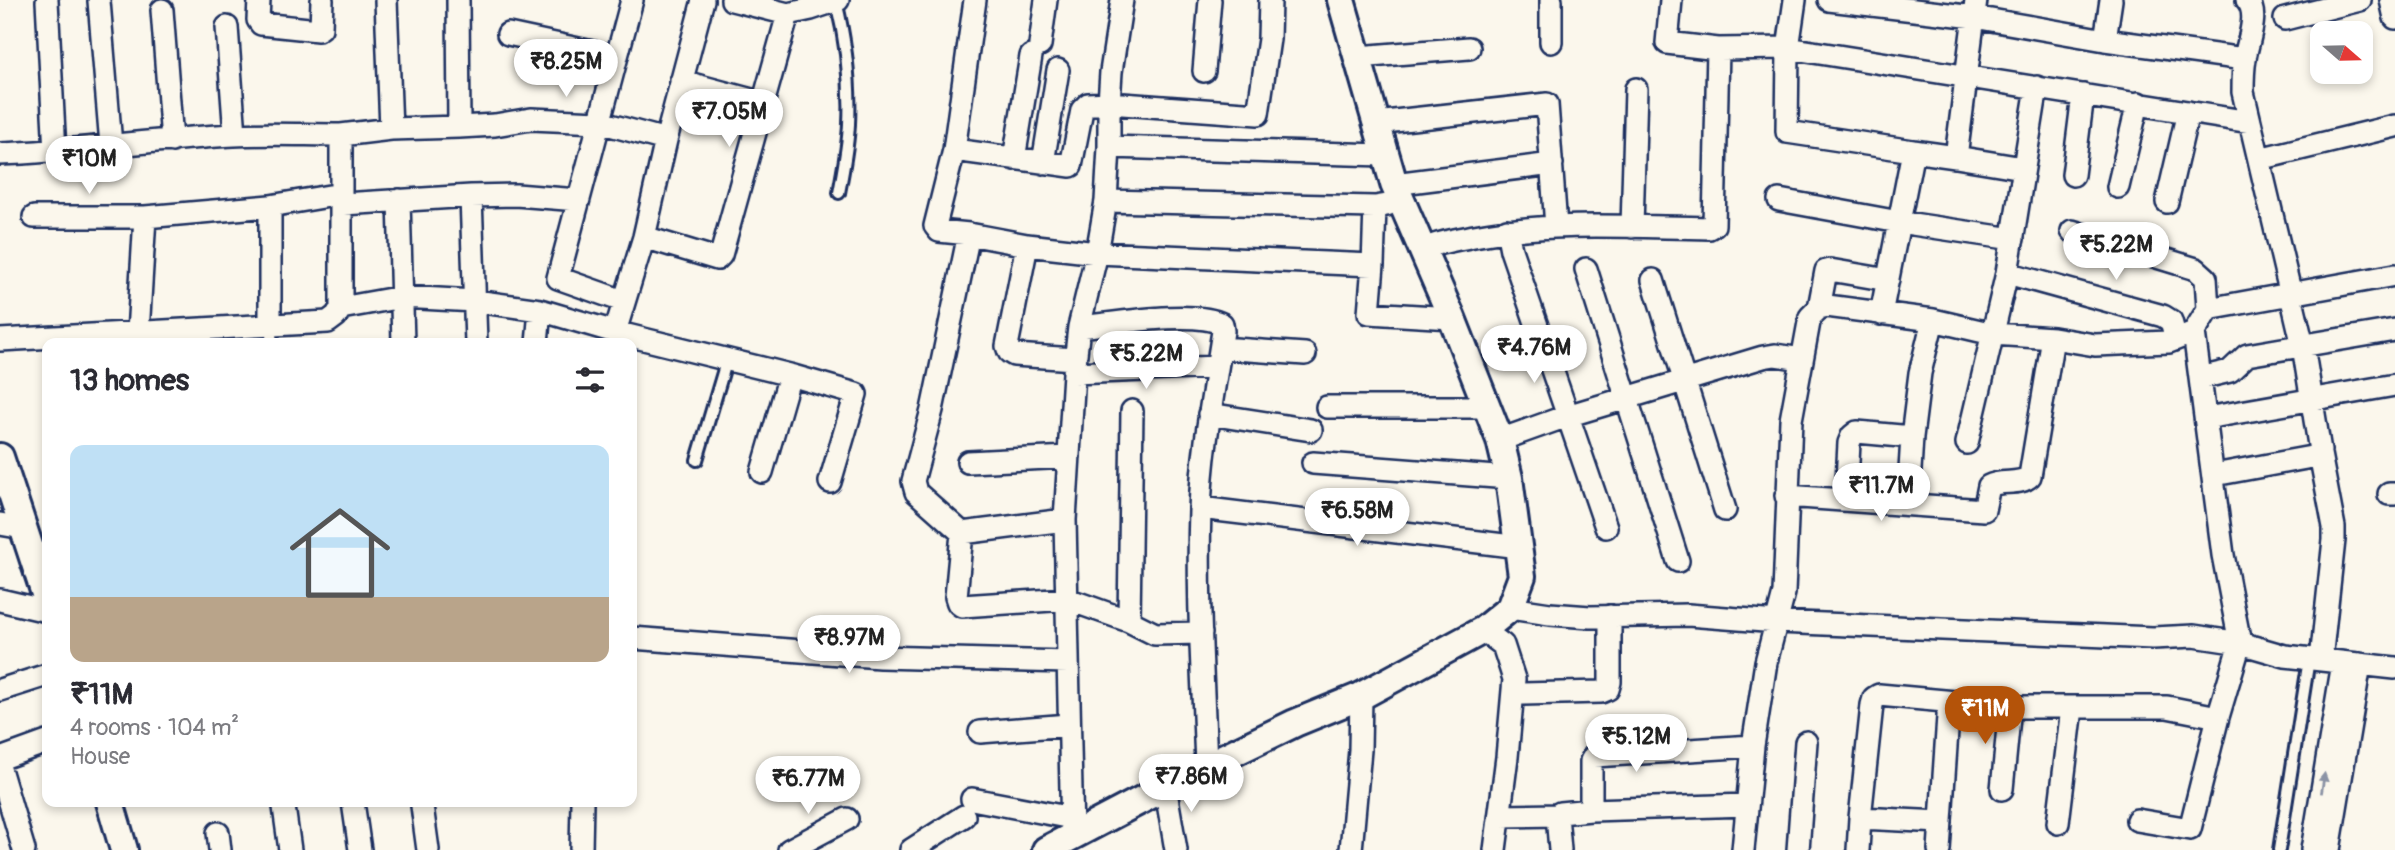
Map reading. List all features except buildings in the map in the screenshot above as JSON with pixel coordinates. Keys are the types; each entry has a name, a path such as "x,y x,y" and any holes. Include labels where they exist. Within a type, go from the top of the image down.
{"street":[{"path":"259,0 258,20 265,26 318,30 321,28 322,0"},
{"path":"386,0 390,130"},
{"path":"458,0 459,127"},
{"path":"623,301 558,278 632,0"},
{"path":"615,332 644,237 703,0"},
{"path":"732,0 788,14 837,0"},
{"path":"975,0 954,150 935,226 939,231 1097,253 1373,265"},
{"path":"1014,159 1046,0"},
{"path":"1072,827 1065,520 1074,366 1079,327 1106,201 1111,72 1122,0"},
{"path":"1204,71 1210,0"},
{"path":"954,150 1071,166 1082,110 1088,104 1109,103 1258,114 1269,39 1270,0"},
{"path":"1046,850 1072,827 1296,723 1361,696 1483,630 1510,608 1522,576 1510,478 1500,440 1452,318 1397,194 1341,0"},
{"path":"1551,0 1551,43"},
{"path":"1671,0 1667,43 1718,49 1788,48 2250,122"},
{"path":"1795,0 1788,48 1787,132 2024,169"},
{"path":"1829,0 1975,9 2105,40 2245,59"},
{"path":"2105,40 2111,0"},
{"path":"2247,0 2251,4 2253,19 2245,59 2243,92 2303,346 2334,527 2315,659"},
{"path":"2285,19 2360,0"},
{"path":"2391,0 2395,18"},
{"path":"47,1 55,152"},
{"path":"99,1 111,145"},
{"path":"1956,157 1975,9"},
{"path":"162,10 172,141"},
{"path":"644,237 717,259 721,256 788,14"},
{"path":"227,27 235,135"},
{"path":"508,34 616,57"},
{"path":"1358,57 1469,48"},
{"path":"1423,249 1435,244 1507,230 1556,227 1709,229 1714,225 1718,49"},
{"path":"1044,163 1058,70"},
{"path":"681,81 763,103"},
{"path":"1967,443 2007,273 2037,87"},
{"path":"1632,227 1636,89"},
{"path":"2073,175 2083,95"},
{"path":"2118,187 2138,103"},
{"path":"1376,122 1547,104 1556,227"},
{"path":"2167,202 2188,112"},
{"path":"0,154 55,152 235,135 341,135 495,125 531,119 599,122 666,140"},
{"path":"2259,159 2395,126"},
{"path":"66,338 271,334 328,322 341,308 341,135"},
{"path":"1110,147 1384,155"},
{"path":"1881,314 1913,151"},
{"path":"1106,201 1375,207 1397,194 1552,164"},
{"path":"34,217 145,217 342,199 399,200 516,195 578,200"},
{"path":"471,196 476,338"},
{"path":"399,200 403,338"},
{"path":"1779,200 2013,239"},
{"path":"270,206 271,334"},
{"path":"1375,207 1369,313 1452,318"},
{"path":"131,336 145,217"},
{"path":"1507,230 1511,250 1606,527"},
{"path":"2073,231 2196,269 2206,278 2208,309"},
{"path":"962,533 913,487 969,234"},
{"path":"1027,245 1007,346 1009,352 1014,355 1074,366 1305,354"},
{"path":"1586,269 1678,562"},
{"path":"1819,309 1826,271 1888,280"},
{"path":"2007,273 2163,316 2185,336 2200,379 2223,555 2240,643 2190,829 2137,820"},
{"path":"1743,850 1752,746 1766,662 1784,593 1791,420 1810,317 1819,309 1827,306 1933,320 1993,334 2053,338 2095,345 2169,342 2185,336 2208,309 2395,275"},
{"path":"1653,280 1725,510"},
{"path":"341,308 402,297 475,301 540,310 856,394 830,482"},
{"path":"537,338 540,310"},
{"path":"1079,327 1176,317 1215,320 1222,324 1209,414 1200,508 1206,766"},
{"path":"1908,503 1920,373 1933,320"},
{"path":"2200,379 2230,371 2247,355 2395,330"},
{"path":"1786,496 1984,510 1989,486 1993,483 2028,479 2030,476 2053,338"},
{"path":"0,340 42,339"},
{"path":"1500,440 1567,416 1763,357 1775,355 1802,359"},
{"path":"762,472 790,375"},
{"path":"2206,418 2395,385"},
{"path":"1327,407 1487,407"},
{"path":"1129,621 1132,411"},
{"path":"1209,414 1311,430"},
{"path":"1846,500 1849,443 1852,436 1857,432 1912,437"},
{"path":"2214,475 2320,454"},
{"path":"0,457 12,526 42,589"},
{"path":"968,462 1069,457"},
{"path":"1313,463 1510,478"},
{"path":"1200,508 1520,547"},
{"path":"962,533 1065,520"},
{"path":"962,533 956,597 962,606 1067,599 1129,621 1155,634 1201,633"},
{"path":"0,600 42,610"},
{"path":"1510,608 1550,614 1688,615 1777,622 2153,638 2194,636 2240,643 2285,656 2395,668"},
{"path":"1523,694 1601,692 1608,689 1611,682 1610,616"},
{"path":"1483,630 1503,645 1514,679 1495,850"},
{"path":"637,638 880,657 1068,662"},
{"path":"2312,850 2351,664"},
{"path":"2329,850 2351,664"},
{"path":"0,690 42,677"},
{"path":"1858,850 1874,698 1879,695 2010,707 2167,707 2218,718"},
{"path":"1351,850 1360,750 1361,696"},
{"path":"1939,850 1950,702"},
{"path":"2002,789 2010,707"},
{"path":"2058,823 2072,708"},
{"path":"981,732 1069,725"},
{"path":"1798,850 1806,742"},
{"path":"0,759 42,744"},
{"path":"1591,810 1591,761 1594,756 1752,746"},
{"path":"0,769 8,823 24,850"},
{"path":"1164,786 1176,850"},
{"path":"1500,816 1747,805"},
{"path":"111,807 124,850"},
{"path":"284,807 290,850"},
{"path":"354,807 360,850"},
{"path":"422,807 428,850"},
{"path":"581,850 582,807"},
{"path":"916,849 968,807 1072,827"},
{"path":"1557,815 1560,850"},
{"path":"1860,818 1941,822"},
{"path":"789,850 847,819"}],"lane":[{"path":"837,0 849,80 849,127 839,193"},
{"path":"697,460 727,359"},
{"path":"2279,850 2315,659"}]}
